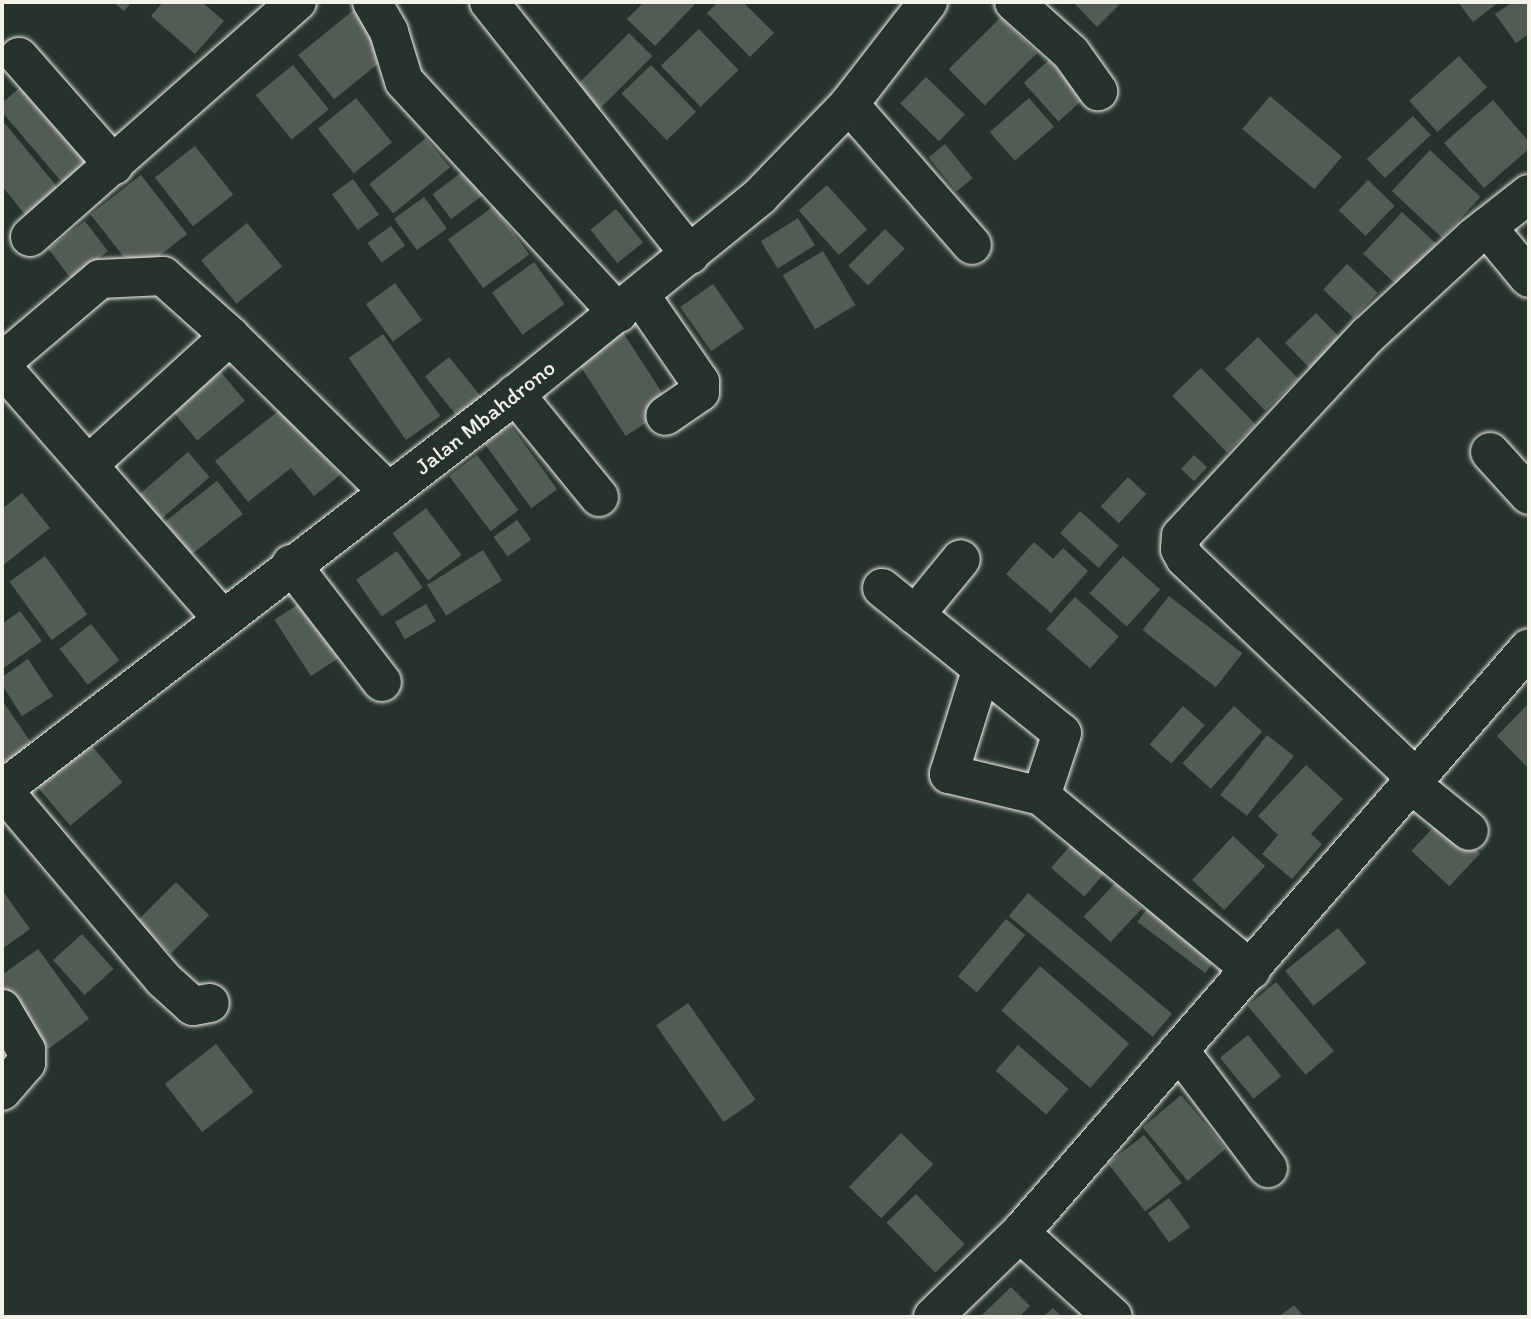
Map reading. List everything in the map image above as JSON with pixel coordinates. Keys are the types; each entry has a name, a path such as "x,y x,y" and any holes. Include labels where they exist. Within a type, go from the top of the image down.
{"street":[{"path":"30,237 297,2"},
{"path":"372,2 389,32 404,81 629,304 700,382 700,392 666,416"},
{"path":"489,2 690,255"},
{"name":"Jalan Mbahdrono","path":"2,789 515,394 760,196 849,104 928,2"},
{"path":"1014,2 1072,53 1098,91"},
{"path":"19,57 114,165"},
{"path":"849,104 972,245"},
{"path":"1469,831 1185,558 1180,549 1181,536 1368,335 1487,227 1529,194"},
{"path":"1487,227 1529,278"},
{"path":"222,618 2,364 107,276 170,279 388,491"},
{"path":"88,465 230,335"},
{"path":"515,394 599,497"},
{"path":"1490,452 1529,495"},
{"path":"915,615 961,559"},
{"path":"291,564 382,681"},
{"path":"882,588 981,671 1062,733 1041,796"},
{"path":"934,1317 1020,1233 1529,648"},
{"path":"981,671 949,774 1041,796 1251,970"},
{"path":"2,789 164,980 193,1006 210,1003"},
{"path":"2,1009 26,1050 26,1063 2,1091"},
{"path":"1179,1050 1268,1168"},
{"path":"1020,1233 1112,1317"}],"building":[{"path":"113,2 132,2 124,11"},
{"path":"163,2 202,2 224,21 195,54 151,16"},
{"path":"644,2 697,2 655,46 627,19"},
{"path":"718,2 743,2 774,33 750,57 707,13"},
{"path":"1073,2 1122,2 1097,27"},
{"path":"1458,2 1499,2 1473,22"},
{"path":"1513,2 1529,2 1529,34 1516,43 1495,14"},
{"path":"355,9 391,53 334,99 298,55"},
{"path":"1001,17 1037,53 985,105 949,69"},
{"path":"699,29 739,70 700,107 661,66"},
{"path":"629,33 652,56 599,110 575,87"},
{"path":"1459,56 1487,87 1437,132 1409,101"},
{"path":"1049,60 1084,99 1059,121 1024,83"},
{"path":"293,65 329,109 292,140 256,95"},
{"path":"651,65 696,112 667,140 622,93"},
{"path":"926,77 965,115 939,141 900,104"},
{"path":"24,84 99,171 72,194 2,112 2,103"},
{"path":"1270,96 1342,156 1314,189 1242,129"},
{"path":"356,98 392,142 354,173 318,129"},
{"path":"1029,98 1054,127 1015,161 990,132"},
{"path":"1493,100 1529,142 1529,149 1484,188 1444,143"},
{"path":"1413,116 1431,135 1385,178 1367,159"},
{"path":"2,120 64,195 31,222 2,186"},
{"path":"426,138 450,168 393,213 369,184"},
{"path":"945,144 973,178 956,191 929,157"},
{"path":"195,146 233,195 193,226 155,177"},
{"path":"1430,150 1480,197 1442,238 1392,191"},
{"path":"474,163 493,188 451,219 432,194"},
{"path":"141,175 187,234 137,274 91,214"},
{"path":"353,179 379,215 358,230 332,194"},
{"path":"1368,180 1395,206 1365,236 1339,210"},
{"path":"827,185 867,230 839,255 799,210"},
{"path":"424,197 447,229 417,250 394,219"},
{"path":"494,206 529,255 483,288 448,240"},
{"path":"616,209 643,242 617,263 590,230"},
{"path":"1402,212 1436,244 1397,286 1363,254"},
{"path":"798,218 815,245 778,268 761,241"},
{"path":"85,221 108,251 71,279 48,249"},
{"path":"247,223 282,267 236,304 201,260"},
{"path":"391,226 405,245 382,262 368,243"},
{"path":"885,229 905,249 868,286 848,266"},
{"path":"823,251 855,305 815,329 783,275"},
{"path":"534,262 565,304 522,335 492,293"},
{"path":"1347,264 1378,293 1354,318 1323,290"},
{"path":"395,283 422,320 393,341 366,304"},
{"path":"713,284 744,328 711,351 680,307"},
{"path":"1316,313 1342,340 1311,369 1285,343"},
{"path":"622,331 671,406 626,436 577,360"},
{"path":"383,334 440,416 406,440 349,358"},
{"path":"1258,337 1298,379 1265,411 1225,369"},
{"path":"449,357 484,400 460,419 425,377"},
{"path":"214,364 245,401 197,441 167,404"},
{"path":"1201,368 1256,425 1227,453 1172,396"},
{"path":"285,406 340,475 314,496 291,468 248,502 215,461"},
{"path":"509,423 557,489 531,508 483,442"},
{"path":"188,452 210,477 157,523 135,498"},
{"path":"477,455 519,510 491,531 449,476"},
{"path":"1194,455 1207,467 1194,481 1181,469"},
{"path":"1128,477 1146,494 1119,523 1101,506"},
{"path":"217,481 243,514 191,555 165,522"},
{"path":"22,493 50,528 2,566 2,509"},
{"path":"426,508 462,555 428,580 392,533"},
{"path":"1080,511 1119,546 1099,568 1060,533"},
{"path":"517,520 531,539 508,556 494,537"},
{"path":"1034,542 1053,559 1063,548 1088,571 1051,613 1006,574"},
{"path":"483,550 502,581 446,616 427,585"},
{"path":"397,551 423,588 382,617 356,580"},
{"path":"45,556 87,614 52,640 9,582"},
{"path":"1123,556 1160,589 1127,627 1090,593"},
{"path":"1169,596 1242,653 1216,687 1143,630"},
{"path":"1075,597 1119,636 1090,668 1046,629"},
{"path":"308,598 344,654 311,676 274,620"},
{"path":"426,604 436,621 405,639 395,622"},
{"path":"20,611 42,641 2,669 2,624"},
{"path":"91,624 119,660 88,685 59,649"},
{"path":"28,659 53,696 22,716 2,685 2,677"},
{"path":"2,700 32,744 2,764"},
{"path":"1529,703 1529,769 1497,736"},
{"path":"1183,706 1205,725 1171,764 1150,744"},
{"path":"1234,706 1262,731 1211,789 1182,763"},
{"path":"1267,735 1294,756 1247,816 1220,795"},
{"path":"87,740 122,782 70,826 35,784"},
{"path":"1306,765 1343,799 1311,834 1322,844 1292,879 1262,854 1278,835 1258,816"},
{"path":"1442,818 1480,853 1449,886 1411,851"},
{"path":"1233,836 1265,866 1224,910 1192,880"},
{"path":"1076,839 1109,868 1084,897 1051,868"},
{"path":"176,882 209,915 170,954 137,921"},
{"path":"1115,883 1142,908 1111,942 1084,917"},
{"path":"2,890 30,929 2,949"},
{"path":"1028,893 1172,1014 1153,1037 1009,916"},
{"path":"1150,905 1218,956 1205,973 1137,922"},
{"path":"1006,919 1025,935 977,993 958,976"},
{"path":"1338,928 1366,963 1313,1006 1285,971"},
{"path":"82,934 113,969 84,995 53,960"},
{"path":"38,949 89,1019 48,1049 2,986 2,975"},
{"path":"1040,966 1129,1043 1090,1088 1001,1011"},
{"path":"1276,982 1334,1051 1306,1075 1248,1006"},
{"path":"688,1003 756,1100 724,1122 656,1025"},
{"path":"1248,1035 1281,1076 1253,1099 1220,1058"},
{"path":"216,1044 254,1092 202,1132 165,1084"},
{"path":"1018,1045 1069,1089 1046,1115 996,1071"},
{"path":"1181,1095 1226,1149 1188,1181 1143,1127"},
{"path":"901,1133 933,1164 881,1218 849,1187"},
{"path":"1144,1135 1182,1183 1145,1211 1108,1163"},
{"path":"916,1194 965,1244 935,1273 887,1222"},
{"path":"1169,1198 1190,1227 1169,1242 1148,1213"},
{"path":"1011,1287 1030,1306 1019,1317 980,1317"},
{"path":"1294,1305 1304,1317 1278,1317"},
{"path":"1053,1308 1062,1317 1043,1317"}]}
